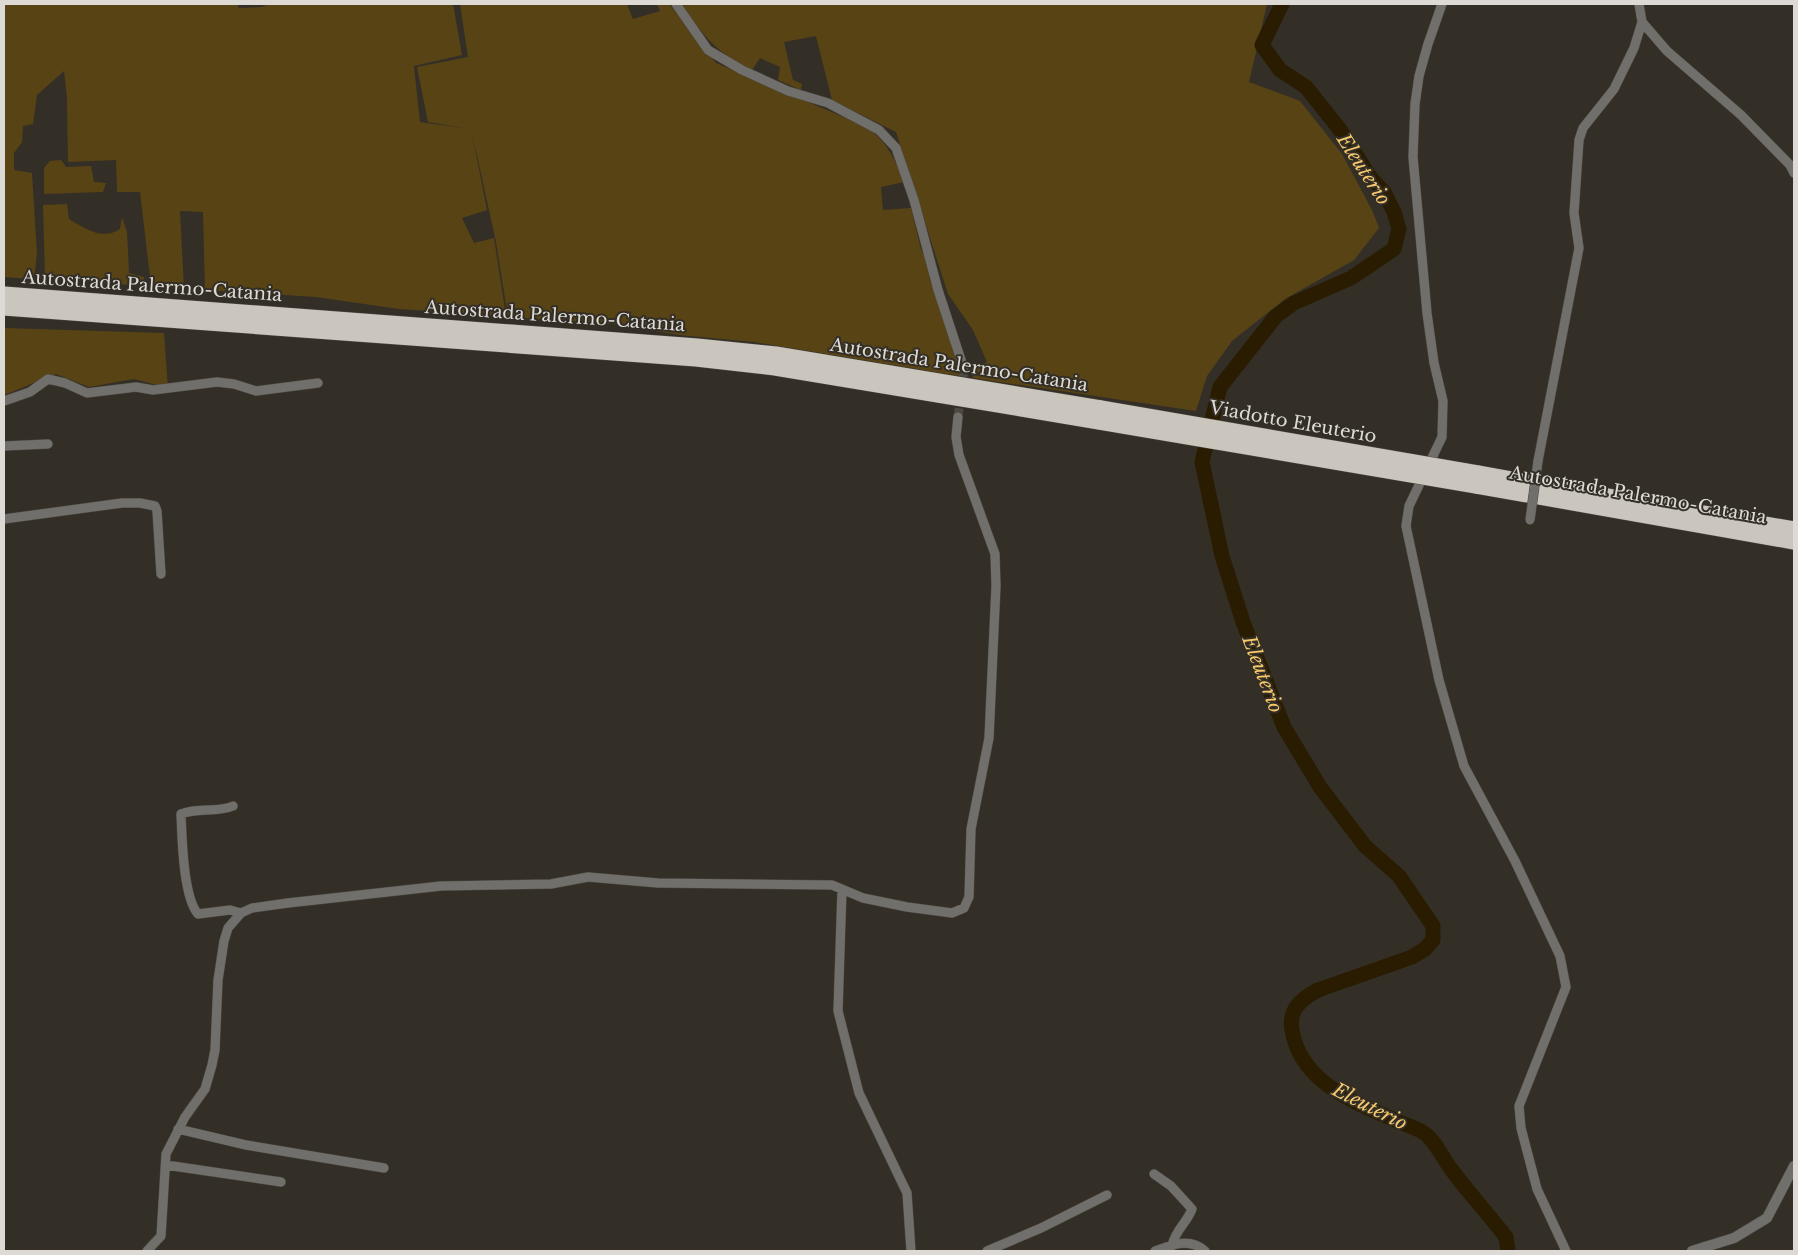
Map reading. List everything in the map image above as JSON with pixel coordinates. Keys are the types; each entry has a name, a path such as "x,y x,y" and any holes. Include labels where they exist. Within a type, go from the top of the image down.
{"highway":[{"name":"Autostrada Palermo-Catania","path":"4,294 697,346 776,354 1100,415"},
{"name":"Autostrada Palermo-Catania","path":"4,308 726,362 1100,415"},
{"name":"Viadotto Eleuterio","path":"1100,415 1477,480"},
{"name":"Autostrada Palermo-Catania","path":"1477,480 1794,529"},
{"name":"Autostrada Palermo-Catania","path":"1477,480 1794,542"}],"street":[{"path":"676,4 708,50 742,70 788,90 828,103 874,126 896,148 914,200 938,290 964,369"},
{"path":"1442,4 1428,44 1420,76 1415,104 1413,157 1427,313 1434,363 1443,401 1442,437 1408,506 1406,526 1439,680 1464,766 1515,862 1560,956 1566,987 1519,1106 1521,1128 1538,1189 1566,1251"},
{"path":"1530,520 1538,461 1579,248 1574,214 1579,140 1584,128 1614,89 1634,48 1642,22 1639,4"},
{"path":"1642,22 1666,51 1741,115 1790,165 1794,173"},
{"path":"4,401 30,392 48,379 64,383 87,393 136,387 154,390 218,382 234,384 256,392 318,383"},
{"path":"148,1251 161,1236 166,1154 178,1129 205,1089 210,1073 215,1050 217,988 224,941 228,928 241,913 252,908 441,886 551,884 588,877 658,883 832,885 863,898 882,902 952,913 964,908 969,897 971,829 989,738 996,573 995,554 959,455 956,437 958,417"},
{"path":"4,446 48,444"},
{"path":"4,519 122,503 140,503 155,506 157,511 161,579"},
{"path":"233,806 227,809 188,811 181,814 182,849 193,909 198,914 230,910 241,913"},
{"path":"842,889 838,1011 859,1093 907,1193 911,1251"},
{"path":"178,1129 246,1145 384,1168"},
{"path":"166,1166 281,1182"},
{"path":"1692,1251 1734,1238 1767,1218 1794,1166"},
{"path":"1154,1174 1171,1186 1192,1209 1189,1217 1174,1236 1172,1246"},
{"path":"987,1251 1041,1228 1107,1195"},
{"path":"1155,1251 1187,1243 1198,1244 1205,1251"}],"shaded area":[{"path":"4,4 237,4 239,8 262,7 268,4 453,4 462,55 414,66 420,122 469,129 428,122 417,67 468,57 460,4 627,4 633,19 660,11 657,4 669,4 716,63 867,127 885,145 894,158 904,182 881,187 883,210 911,208 921,249 926,258 930,281 936,292 956,356 959,376 754,342 679,335 613,324 508,317 496,242 471,128 487,210 462,218 474,243 494,238 506,316 399,309 316,297 205,290 203,212 180,211 184,289 151,285 140,192 117,192 116,160 68,162 67,98 64,71 37,95 33,124 23,126 22,142 14,153 14,170 32,173 37,254 34,279 4,277"},
{"path":"681,4 1267,4 1249,82 1300,101 1342,154 1372,210 1379,228 1354,260 1285,299 1232,341 1207,376 1196,411 973,378 971,368 987,362 973,330 948,294 896,132 832,100 816,36 784,42 793,80 802,84 801,90 778,80 780,67 760,58 752,70 728,56 711,42"},
{"path":"61,160 66,167 91,166 94,182 106,183 103,192 44,194 44,168 50,161"},
{"path":"67,204 69,219 93,232 107,234 120,229 122,217 127,232 129,273 144,277 144,286 45,278 43,205"},
{"path":"4,328 164,333 168,388 134,379 89,387 56,374 4,395"}],"waterway":[{"name":"Eleuterio","path":"1282,4 1262,45 1280,70 1306,87 1341,131 1370,177 1384,192 1394,212 1399,229 1394,249 1351,278 1294,303 1276,316 1220,387 1202,462 1222,556 1243,622 1284,727 1320,787 1365,846 1399,876 1433,926 1433,940 1425,949 1412,957 1318,990 1306,997 1294,1011 1291,1023 1292,1030 1297,1049 1306,1064 1318,1078 1365,1107 1415,1128 1428,1136 1458,1178 1506,1237 1508,1251"}],"tunnel":[{"path":"958,417 964,369"}]}
